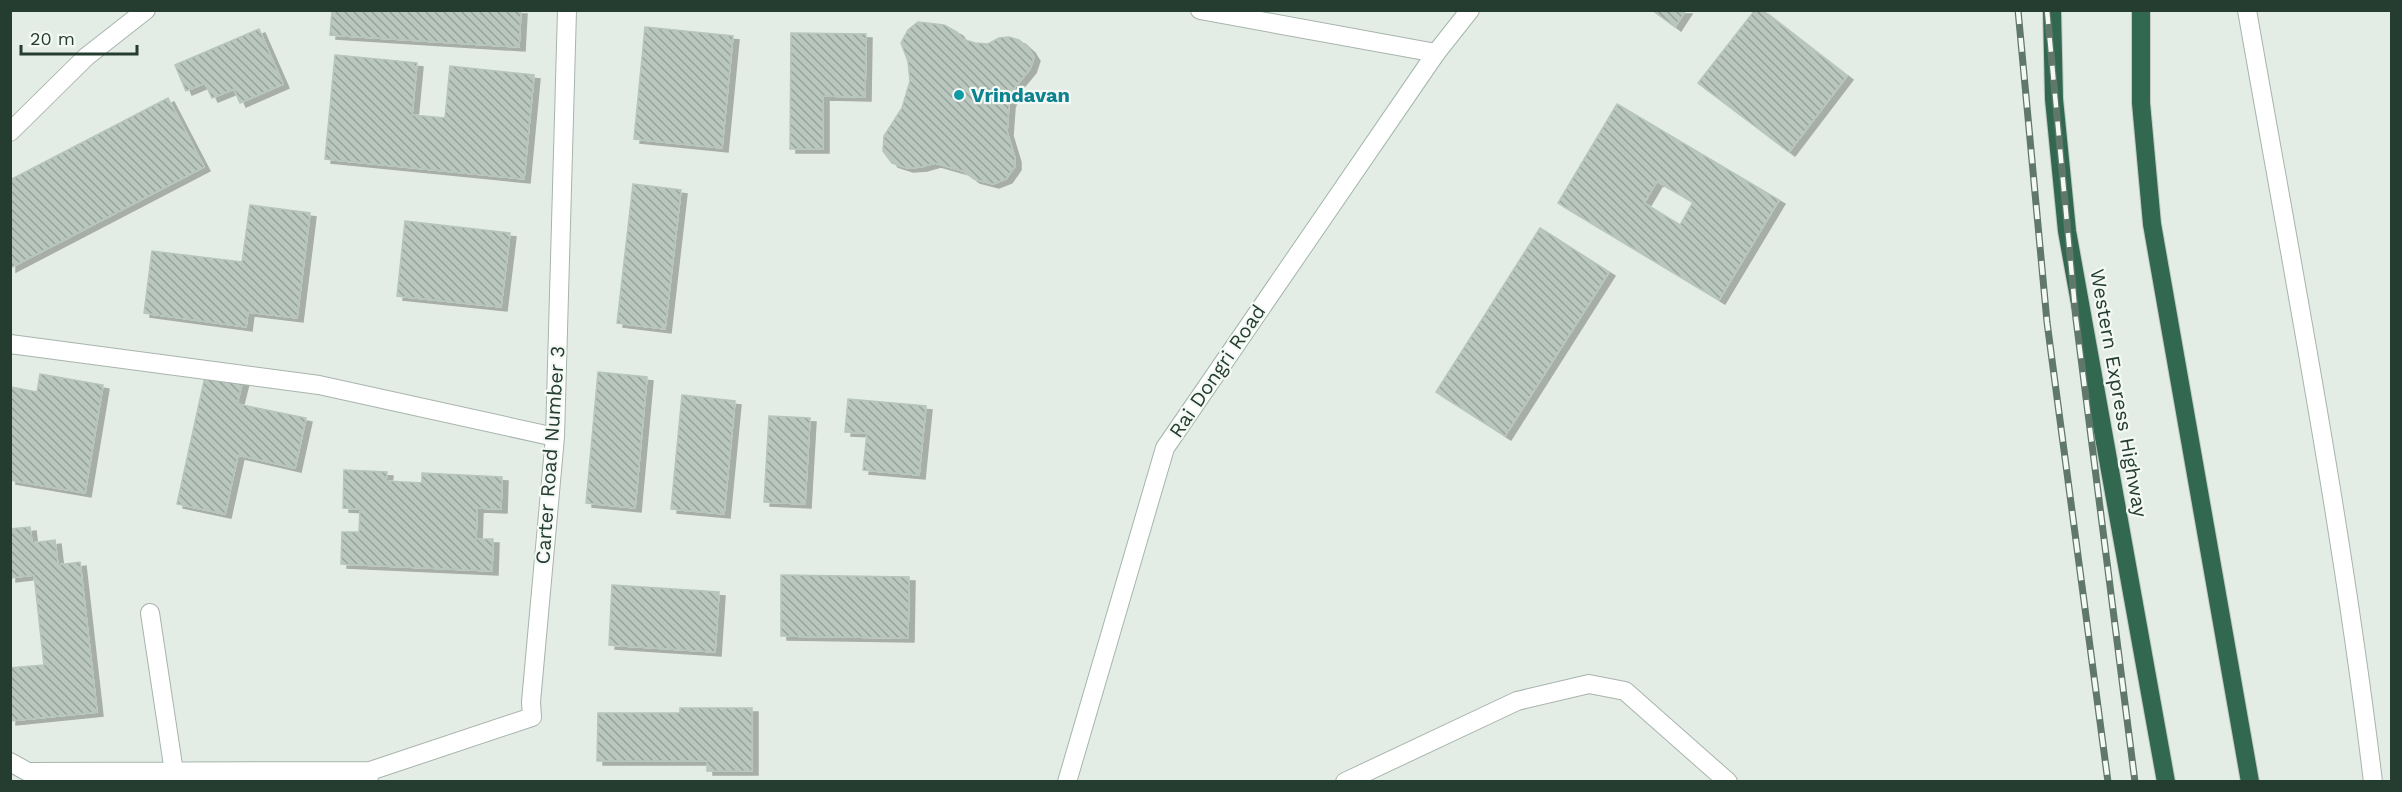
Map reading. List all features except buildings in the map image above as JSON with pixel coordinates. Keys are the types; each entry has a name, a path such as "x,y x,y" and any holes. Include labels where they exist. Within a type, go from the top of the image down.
{"highway":[{"name":"Western Express Highway","path":"2052,10 2054,99 2067,231 2166,782"},
{"path":"2141,10 2141,103 2152,224 2250,782"}],"street":[{"path":"10,132 86,57 146,10"},
{"name":"Carter Road Number 3","path":"369,776 532,717 531,702 555,437 567,10"},
{"path":"1200,10 1436,53"},
{"name":"Rai Dongri Road","path":"1067,782 1165,448 1436,53 1470,10"},
{"path":"2247,10 2311,373 2362,689 2373,782"},
{"path":"10,344 319,385 555,437"},
{"path":"150,613 174,772"},
{"path":"1345,782 1517,701 1589,684 1625,691 1728,782"},
{"path":"10,762 28,772 369,776"}],"railway":[{"path":"2018,10 2047,322 2108,782"},
{"path":"2047,10 2076,319 2135,782"}],"place":[{"name":"Vrindavan","path":"959,95"}]}
